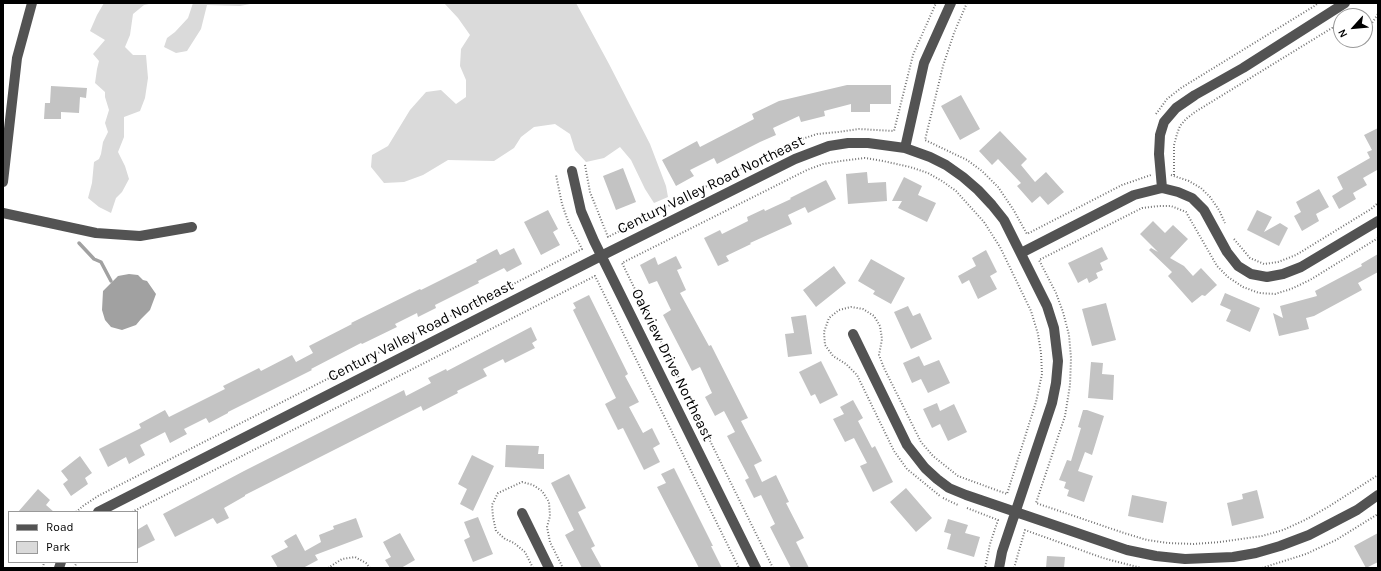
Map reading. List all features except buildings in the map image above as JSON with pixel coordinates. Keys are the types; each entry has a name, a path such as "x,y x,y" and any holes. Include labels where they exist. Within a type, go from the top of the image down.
{"street":[{"path":"3,182 17,58 32,3"},
{"path":"905,148 924,64 951,3"},
{"path":"1162,188 1160,135 1164,122 1176,108 1195,95 1243,68 1345,3"},
{"name":"Century Valley Road Northeast","path":"100,511 795,159 829,146 848,143 868,143 905,148 930,156 963,176 978,190 1004,220 1047,306 1054,328 1058,361 1052,403 1002,552 999,568"},
{"name":"Oakview Drive Northeast","path":"572,171 576,193 583,217 601,256 756,568"},
{"path":"1021,253 1134,195 1162,188 1178,192 1192,198 1204,210 1227,252 1238,266 1251,274 1267,277 1283,274 1301,267 1378,221"},
{"path":"3,212 103,234 140,236 192,227"},
{"path":"853,334 907,445 925,468 936,479 949,488 1127,550 1156,556 1185,559 1233,558 1248,555 1280,546 1309,535 1357,510 1378,495"},
{"path":"522,513 549,568"}],"path":[{"path":"925,140 943,66 954,33 967,3"},
{"path":"1174,176 1174,145 1180,126 1186,119 1195,112 1333,28"},
{"path":"773,568 622,263 807,170 823,164 865,158 910,166 928,173 956,191 984,222 1000,247 1031,311 1038,334 1042,374 1036,402 1007,494"},
{"path":"585,165 590,192 608,236"},
{"path":"1027,234 1122,186 1148,175 1161,173 1189,181 1201,188 1210,197 1219,210 1228,229"},
{"path":"77,511 98,496 582,249 569,224 562,204 556,175"},
{"path":"1230,235 1250,258 1264,264 1278,262 1296,255 1371,209 1378,203"},
{"path":"1039,260 1142,208 1171,206 1186,212 1217,266 1228,277 1243,287 1259,293 1275,294 1291,289 1310,280 1378,238"},
{"path":"134,511 595,276 739,568"},
{"path":"1036,503 1147,540 1168,543 1220,542 1262,536 1288,527 1328,507 1378,475"},
{"path":"1262,568 1306,554 1336,540 1378,514"},
{"path":"985,568 990,544 998,520"},
{"path":"1014,568 1025,530 1103,558 1141,568"},
{"path":"328,568 342,559 356,557 366,563 370,568"}],"green space":[{"path":"104,3 154,3 144,5 133,14 130,35 125,47 133,55 146,55 148,78 145,98 140,111 124,117 124,137 118,152 125,166 129,179 122,192 116,198 111,213 99,207 88,198 92,183 94,162 99,159 103,142 108,132 105,123 109,110 105,92 95,83 99,61 93,54 105,40 90,31"},
{"path":"193,3 255,3 240,6 207,5 201,29 187,51 176,53 164,47 167,38 188,18"},
{"path":"444,3 576,3 650,144 666,186 668,197 654,203 645,189 631,160 620,147 604,158 586,162 575,150 570,134 555,124 534,127 521,137 514,148 494,161 448,160 423,175 404,182 384,183 371,167 372,155 388,146 410,110 426,92 441,90 456,104 466,97 466,80 460,66 461,49 470,35 458,18"}],"shaded area":[{"path":"129,274 138,275 143,280 147,281 156,294 150,310 136,325 122,330 111,327 105,320 102,310 103,291 118,276"}],"waterway":[{"path":"79,243 94,259 101,262 111,281"}]}
